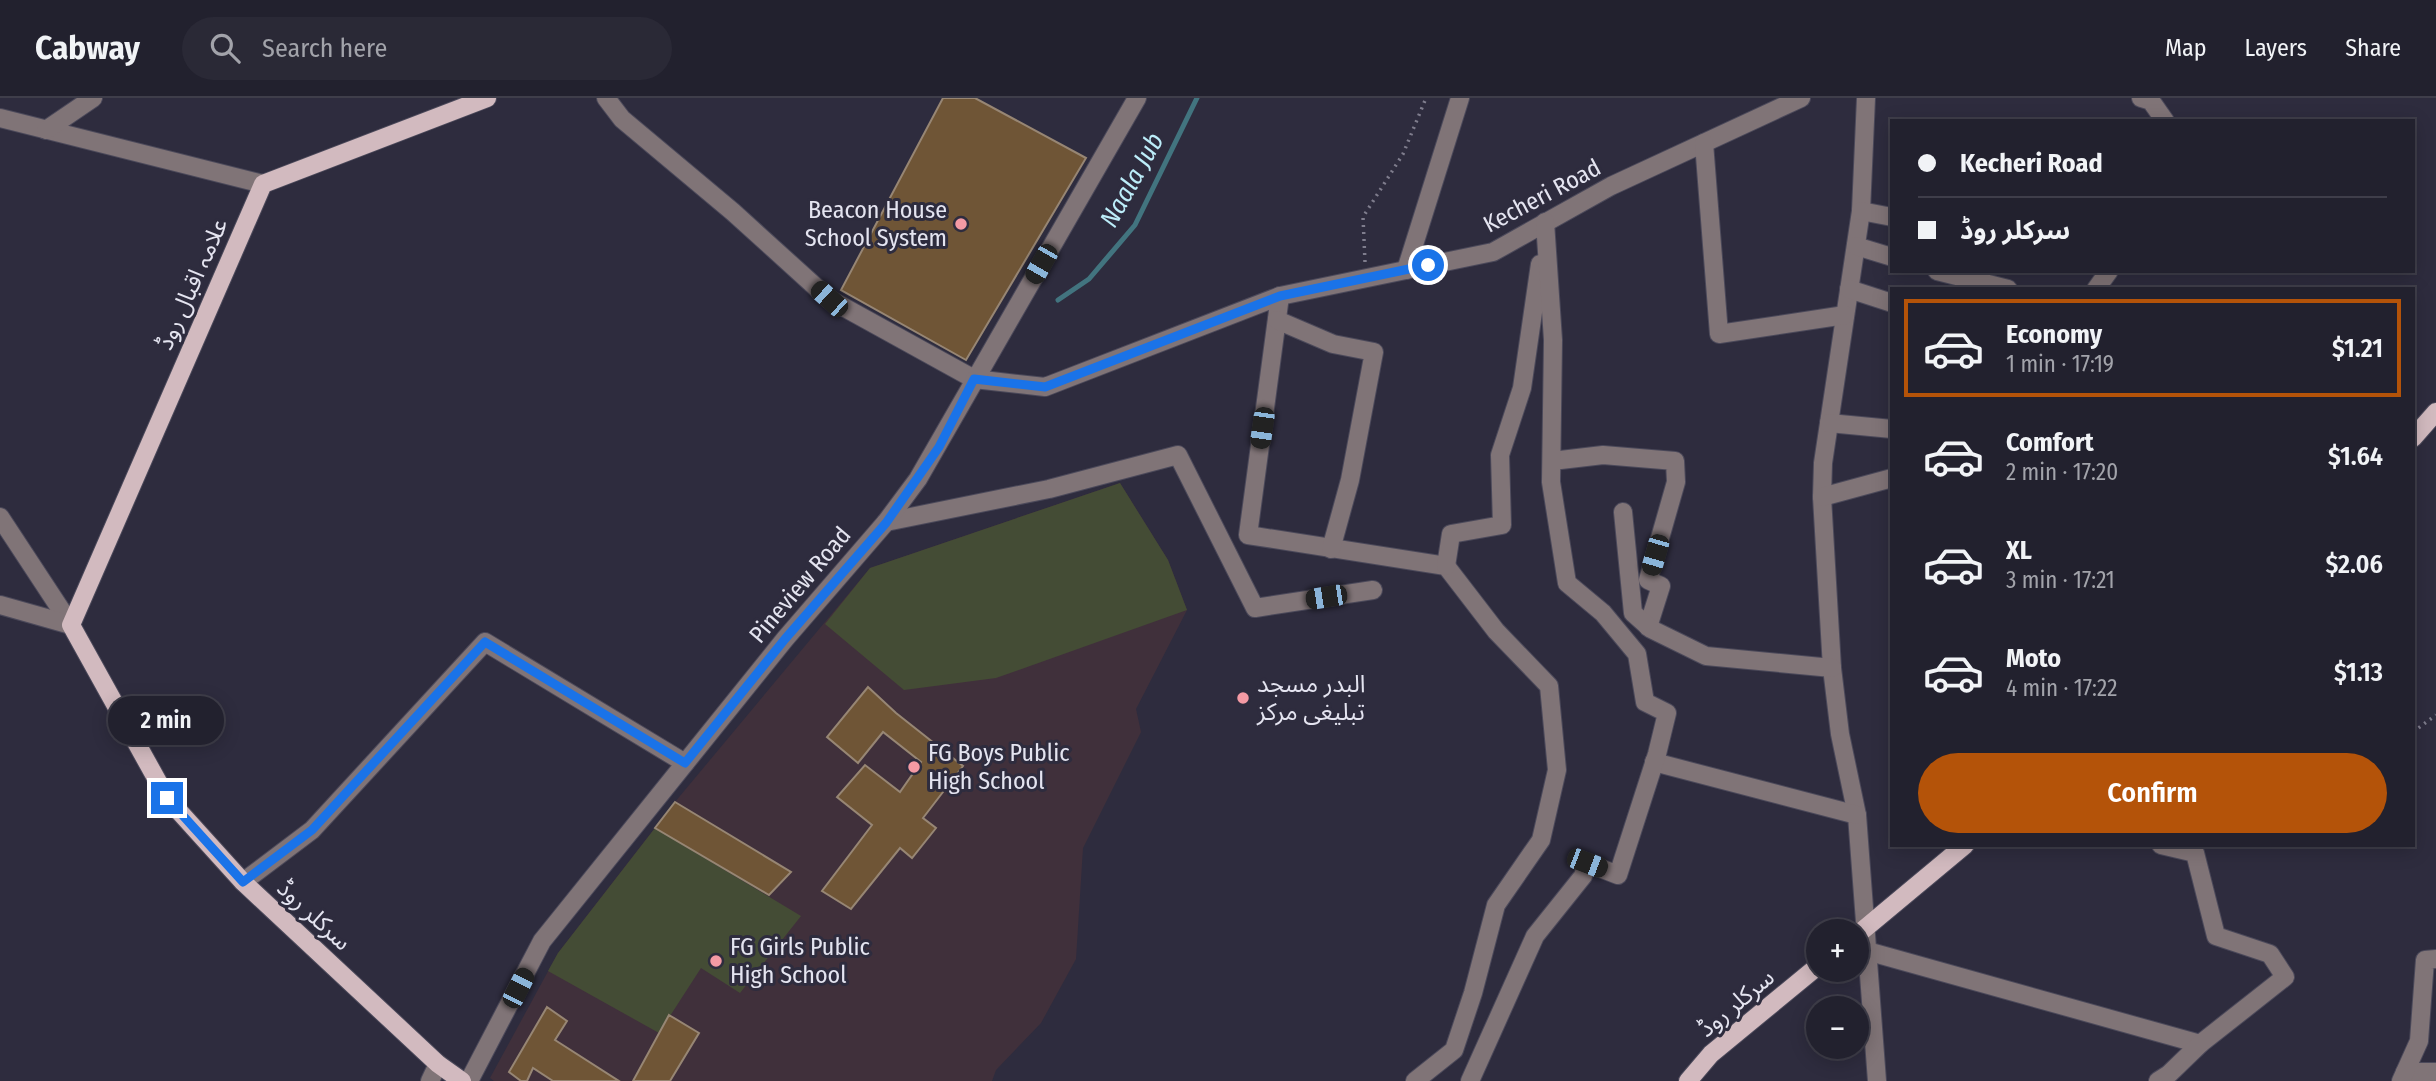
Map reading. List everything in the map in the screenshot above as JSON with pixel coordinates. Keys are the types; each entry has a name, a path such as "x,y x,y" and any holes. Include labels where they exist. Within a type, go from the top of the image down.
{"main road":[{"path":"263,184 487,98"},
{"name":"علامہ اقبال روڈ","path":"71,625 263,184"},
{"path":"2415,436 2436,412"},
{"name":"سرکلر روڈ","path":"71,625 167,798 243,882 438,1064 462,1081"},
{"path":"1869,924 1963,847"},
{"name":"سرکلر روڈ","path":"1688,1081 1712,1054 1806,976"}],"street":[{"path":"46,130 93,98"},
{"path":"606,98 622,119 733,212 829,299 974,379"},
{"name":"Pineview Road","path":"469,1081 542,941 785,639 886,523 939,447 974,379 1138,98"},
{"path":"1406,270 1460,98"},
{"name":"Kecheri Road","path":"974,379 1045,387 1280,296 1493,252 1611,186 1801,98"},
{"path":"1861,919 1857,814 1840,734 1832,668 1822,497 1823,463 1861,211 1866,98"},
{"path":"2141,98 2151,100 2164,119"},
{"path":"0,118 263,184"},
{"path":"1704,143 1719,334 1845,315"},
{"path":"1861,211 1890,218"},
{"path":"1470,1081 1535,936 1583,876 1587,863 1618,875 1667,713 1645,702 1637,654 1603,613 1567,583 1551,482 1553,340 1545,222"},
{"path":"1446,566 1451,534 1502,525 1500,455 1522,388 1545,222"},
{"path":"1856,246 1890,256"},
{"path":"1945,273 2000,287"},
{"path":"1849,289 1890,302"},
{"path":"1280,296 1248,535 1446,566 1496,631 1549,687 1557,770 1541,840 1496,905 1473,993 1454,1050 1415,1081"},
{"path":"1277,320 1333,344 1374,352 1353,466 1331,549"},
{"path":"1829,423 1890,429"},
{"path":"886,523 1049,489 1178,455 1255,608 1373,590"},
{"path":"1552,461 1603,455 1675,461 1676,482 1648,580 1661,586 1648,627"},
{"path":"1822,497 1890,479"},
{"path":"1623,512 1633,613 1648,627 1706,656 1832,668"},
{"name":"سرکلر روڈ","path":"0,517 71,625"},
{"path":"0,605 71,625"},
{"path":"243,882 312,830 485,642 685,763"},
{"path":"1654,762 1857,814"},
{"path":"2158,1081 2285,977 2270,954 2216,936 2195,853 2170,847"},
{"path":"1869,952 2200,1044"},
{"path":"2403,1076 2419,1041 2425,960 2436,959"},
{"path":"1869,977 1877,1081"},
{"path":"430,1081 438,1064"},
{"path":"2403,1076 2436,1072"}],"path":[{"path":"1366,278 1363,216 1404,154 1426,98"},
{"path":"2415,731 2436,715"}],"shaded area":[{"name":"FG Boys Public High School","path":"1120,483 1168,560 1187,610 1136,709 1141,732 1083,848 1076,959 1041,1023 996,1070 992,1081 494,1081 490,1078 558,953 675,802 870,568"}],"green space":[{"path":"1120,483 1168,560 1187,610 996,678 904,690 825,624 870,568"},
{"path":"655,828 801,916 740,993 701,968 659,1033 548,971 558,953"}],"building":[{"name":"Beacon House School System","path":"943,98 975,98 1086,158 966,360 841,290"},
{"path":"868,687 963,766 923,818 936,828 912,858 900,848 851,909 822,891 872,825 837,797 865,765 900,792 921,762 883,732 858,763 827,737"},
{"path":"675,802 791,872 769,895 655,828"},
{"path":"547,1007 567,1021 555,1040 619,1081 553,1081 533,1068 527,1081 521,1081 509,1072"},
{"path":"669,1015 699,1033 670,1081 633,1081"}],"waterway":[{"name":"Naala Jub","path":"1058,300 1089,279 1135,225 1197,98"}],"place":[{"name":"Beacon House School System","path":"961,224"},
{"name":"البدر مسجد تبلیغی مرکز","path":"1243,698"},
{"name":"FG Boys Public High School","path":"914,767"},
{"name":"FG Girls Public High School","path":"716,961"}],"route":[{"path":"167,798 243,882 312,830 485,642 685,763 785,639 886,523 939,447 974,379 1045,387 1280,296 1428,265"}]}
